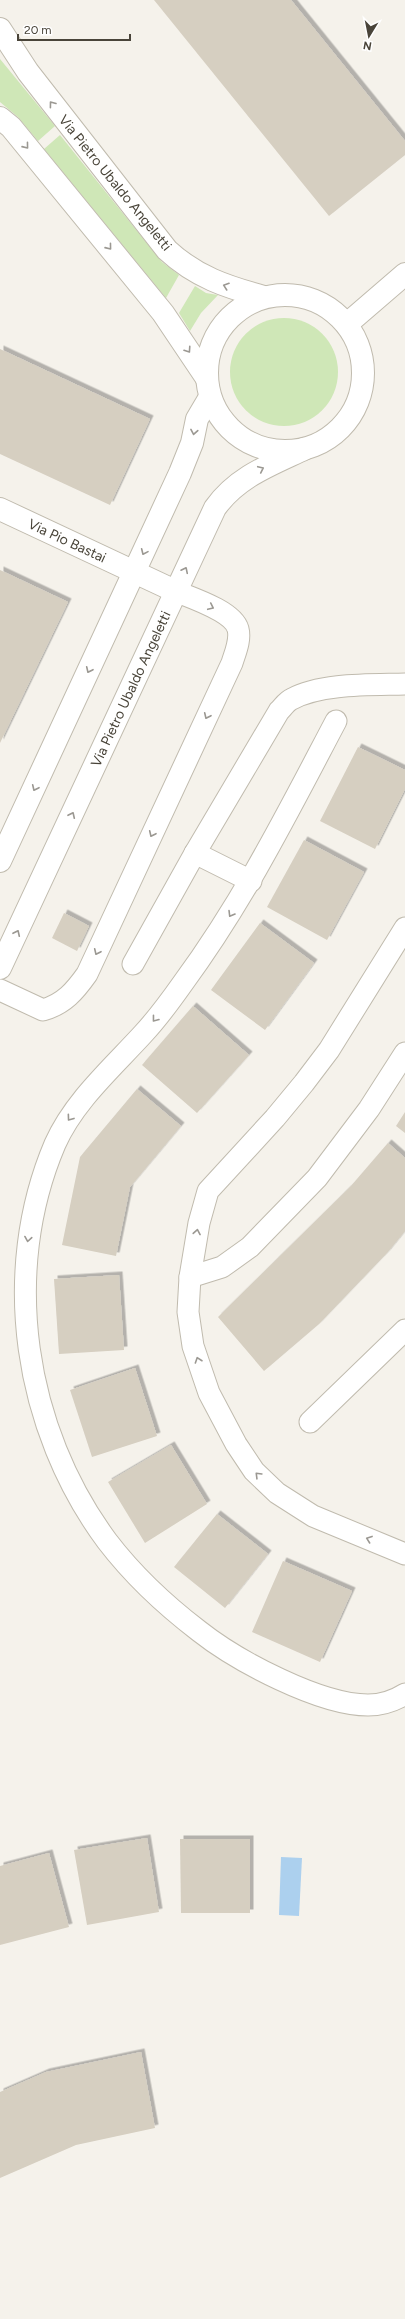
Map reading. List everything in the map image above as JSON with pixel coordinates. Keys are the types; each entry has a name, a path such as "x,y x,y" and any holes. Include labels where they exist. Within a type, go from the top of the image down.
{"street":[{"name":"Via Pietro Ubaldo Angeletti","path":"0,29 28,72 167,250 193,272 210,280 264,297"},
{"path":"0,118 11,127 162,313 208,387 220,418 237,435 257,446 280,451 304,449 325,441 342,427 355,409 362,388 362,358 358,344 347,324 330,308 310,298 287,294 264,297 240,308 221,326 209,350 208,387 197,419 192,443 134,573 0,861"},
{"path":"347,324 405,274"},
{"name":"Via Pietro Ubaldo Angeletti","path":"0,968 215,508 223,497 240,481 255,472 304,449"},
{"name":"Via Pio Bastai","path":"0,509 175,591"}],"lane":[{"path":"0,990 43,1010 60,1003 78,987 87,974 232,663 239,630 234,622 222,612 175,591"},
{"path":"133,964 195,853 279,711 291,699 310,692 405,684"},
{"path":"336,721 251,881 227,921 182,985 146,1031 108,1071 74,1113 56,1140 40,1182 24,1262 28,1357 36,1396 51,1439 76,1491 107,1541 144,1583 172,1610 204,1635 246,1661 298,1687 337,1702 370,1705 393,1701 405,1694"},
{"path":"195,853 251,881"},
{"path":"405,928 333,1043 304,1083 275,1118 208,1191 199,1223 190,1278 188,1312 196,1352 209,1393 236,1444 254,1471 277,1493 313,1516 405,1554"},
{"path":"190,1278 222,1267 250,1247 317,1178 369,1109 405,1053"},
{"path":"310,1422 405,1330"}],"green space":[{"path":"0,59 55,126 38,141 18,117 0,102"},
{"path":"60,135 162,262 179,275 166,298 44,149"},
{"path":"195,286 206,293 218,295 201,313 190,331 179,313"},
{"path":"284,318 305,322 322,334 334,351 338,372 334,393 322,410 305,422 284,426 263,422 246,410 234,393 230,372 234,351 246,334 263,322"}],"water":[{"path":"281,1857 302,1858 299,1916 279,1915"}],"building":[{"path":"154,0 291,0 405,141 405,155 329,216"},
{"path":"0,349 150,419 110,505 0,454"},
{"path":"0,570 68,602 0,743"},
{"path":"358,747 405,770 405,789 375,849 320,821"},
{"path":"304,840 364,872 327,940 267,907"},
{"path":"64,913 89,926 77,951 52,938"},
{"path":"260,923 314,963 265,1030 211,990"},
{"path":"193,1006 249,1055 197,1113 142,1065"},
{"path":"137,1089 181,1126 130,1187 116,1256 62,1245 80,1157"},
{"path":"405,1112 405,1133 396,1126"},
{"path":"388,1143 405,1158 405,1231 387,1253 319,1324 264,1371 218,1317 351,1186"},
{"path":"119,1275 124,1350 59,1354 54,1279"},
{"path":"135,1368 157,1436 92,1457 70,1390"},
{"path":"171,1445 207,1504 145,1543 108,1482"},
{"path":"217,1514 268,1554 225,1608 174,1567"},
{"path":"283,1561 352,1591 320,1662 252,1632"},
{"path":"147,1838 159,1912 87,1925 74,1850"},
{"path":"180,1839 250,1839 250,1913 181,1913"},
{"path":"49,1853 69,1927 0,1945 0,1866"},
{"path":"141,2052 155,2128 76,2145 0,2178 0,2092 46,2072"}]}
